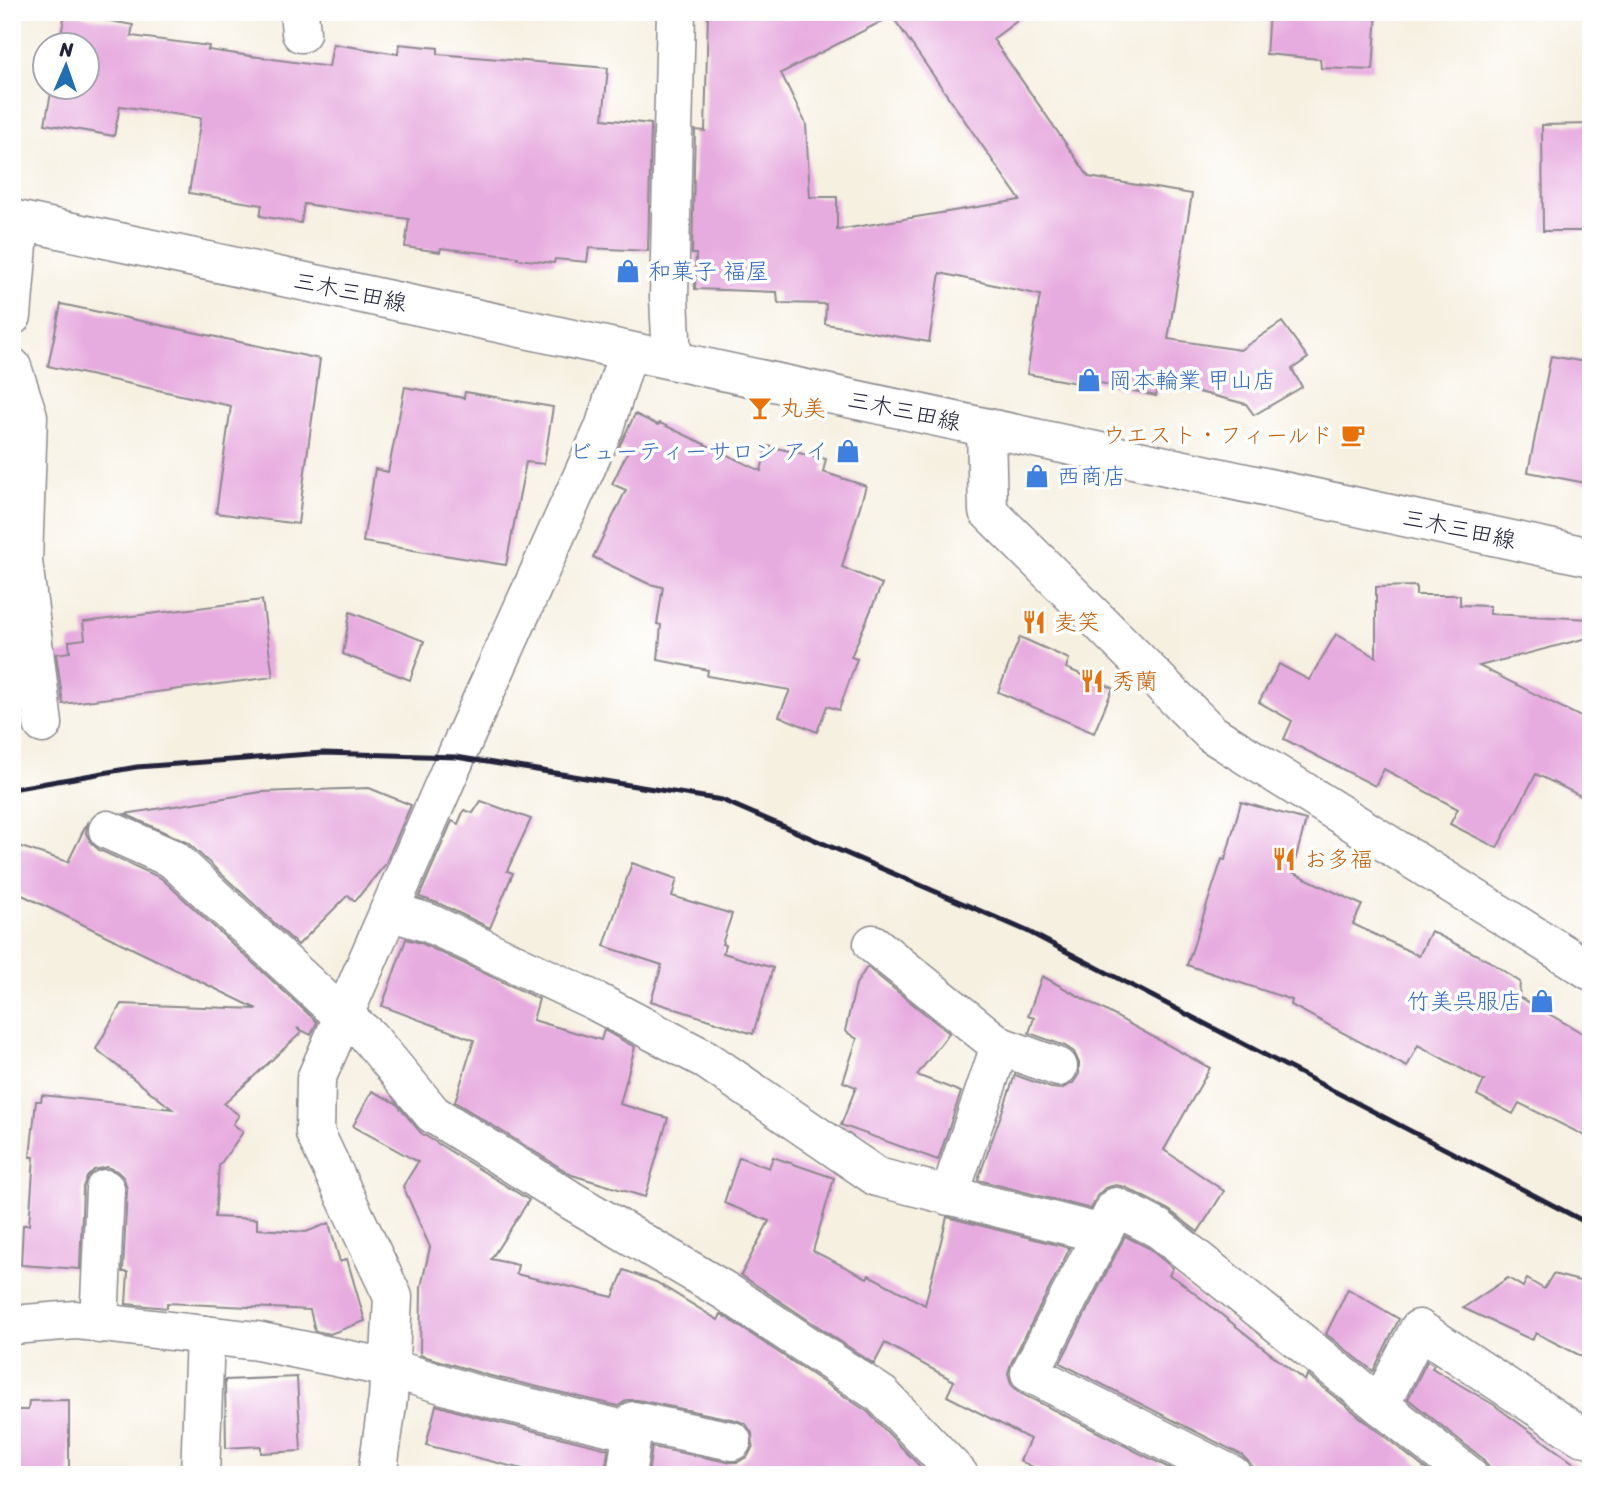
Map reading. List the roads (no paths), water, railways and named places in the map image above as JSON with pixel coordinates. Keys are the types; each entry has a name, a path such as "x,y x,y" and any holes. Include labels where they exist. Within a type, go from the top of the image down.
{"street":[{"path":"673,360 669,297 676,12"},
{"path":"12,316 16,220"},
{"name":"三木三田線","path":"16,220 1591,557"},
{"path":"377,1475 388,1398 393,1297 316,1133 316,1079 461,744 604,428 628,352"},
{"path":"12,367 28,416 23,561 43,724"},
{"path":"986,429 988,512 1212,734 1591,971"},
{"path":"108,830 173,859 369,1037 433,1114 574,1202 725,1291 882,1395 959,1475"},
{"path":"389,911 429,923 593,1000 705,1059 877,1177 1102,1234"},
{"path":"873,944 1000,1046 1058,1066"},
{"path":"949,1196 1000,1046"},
{"path":"100,1324 105,1189"},
{"path":"1231,1475 1030,1373 1116,1206 1159,1229 1468,1475"},
{"path":"12,1325 76,1320 257,1341 389,1368 481,1396 632,1432"},
{"path":"1380,1405 1419,1329 1581,1436 1591,1438"},
{"path":"200,1475 205,1335"},
{"path":"626,1475 634,1421 732,1441"}],"railway":[{"path":"12,789 137,767 323,753 456,757 722,800 1027,931 1591,1225"}],"place":[{"name":"和菓子 福屋","path":"628,271"},
{"name":"岡本輪業 甲山店","path":"1089,380"},
{"name":"丸美","path":"760,408"},
{"name":"ウエスト・フィールド","path":"1353,435"},
{"name":"ビューティーサロン アイ","path":"848,451"},
{"name":"西商店","path":"1037,476"},
{"name":"麦笑","path":"1034,622"},
{"name":"秀蘭","path":"1092,681"},
{"name":"お多福","path":"1284,859"},
{"name":"竹美呉服店","path":"1542,1001"}]}
